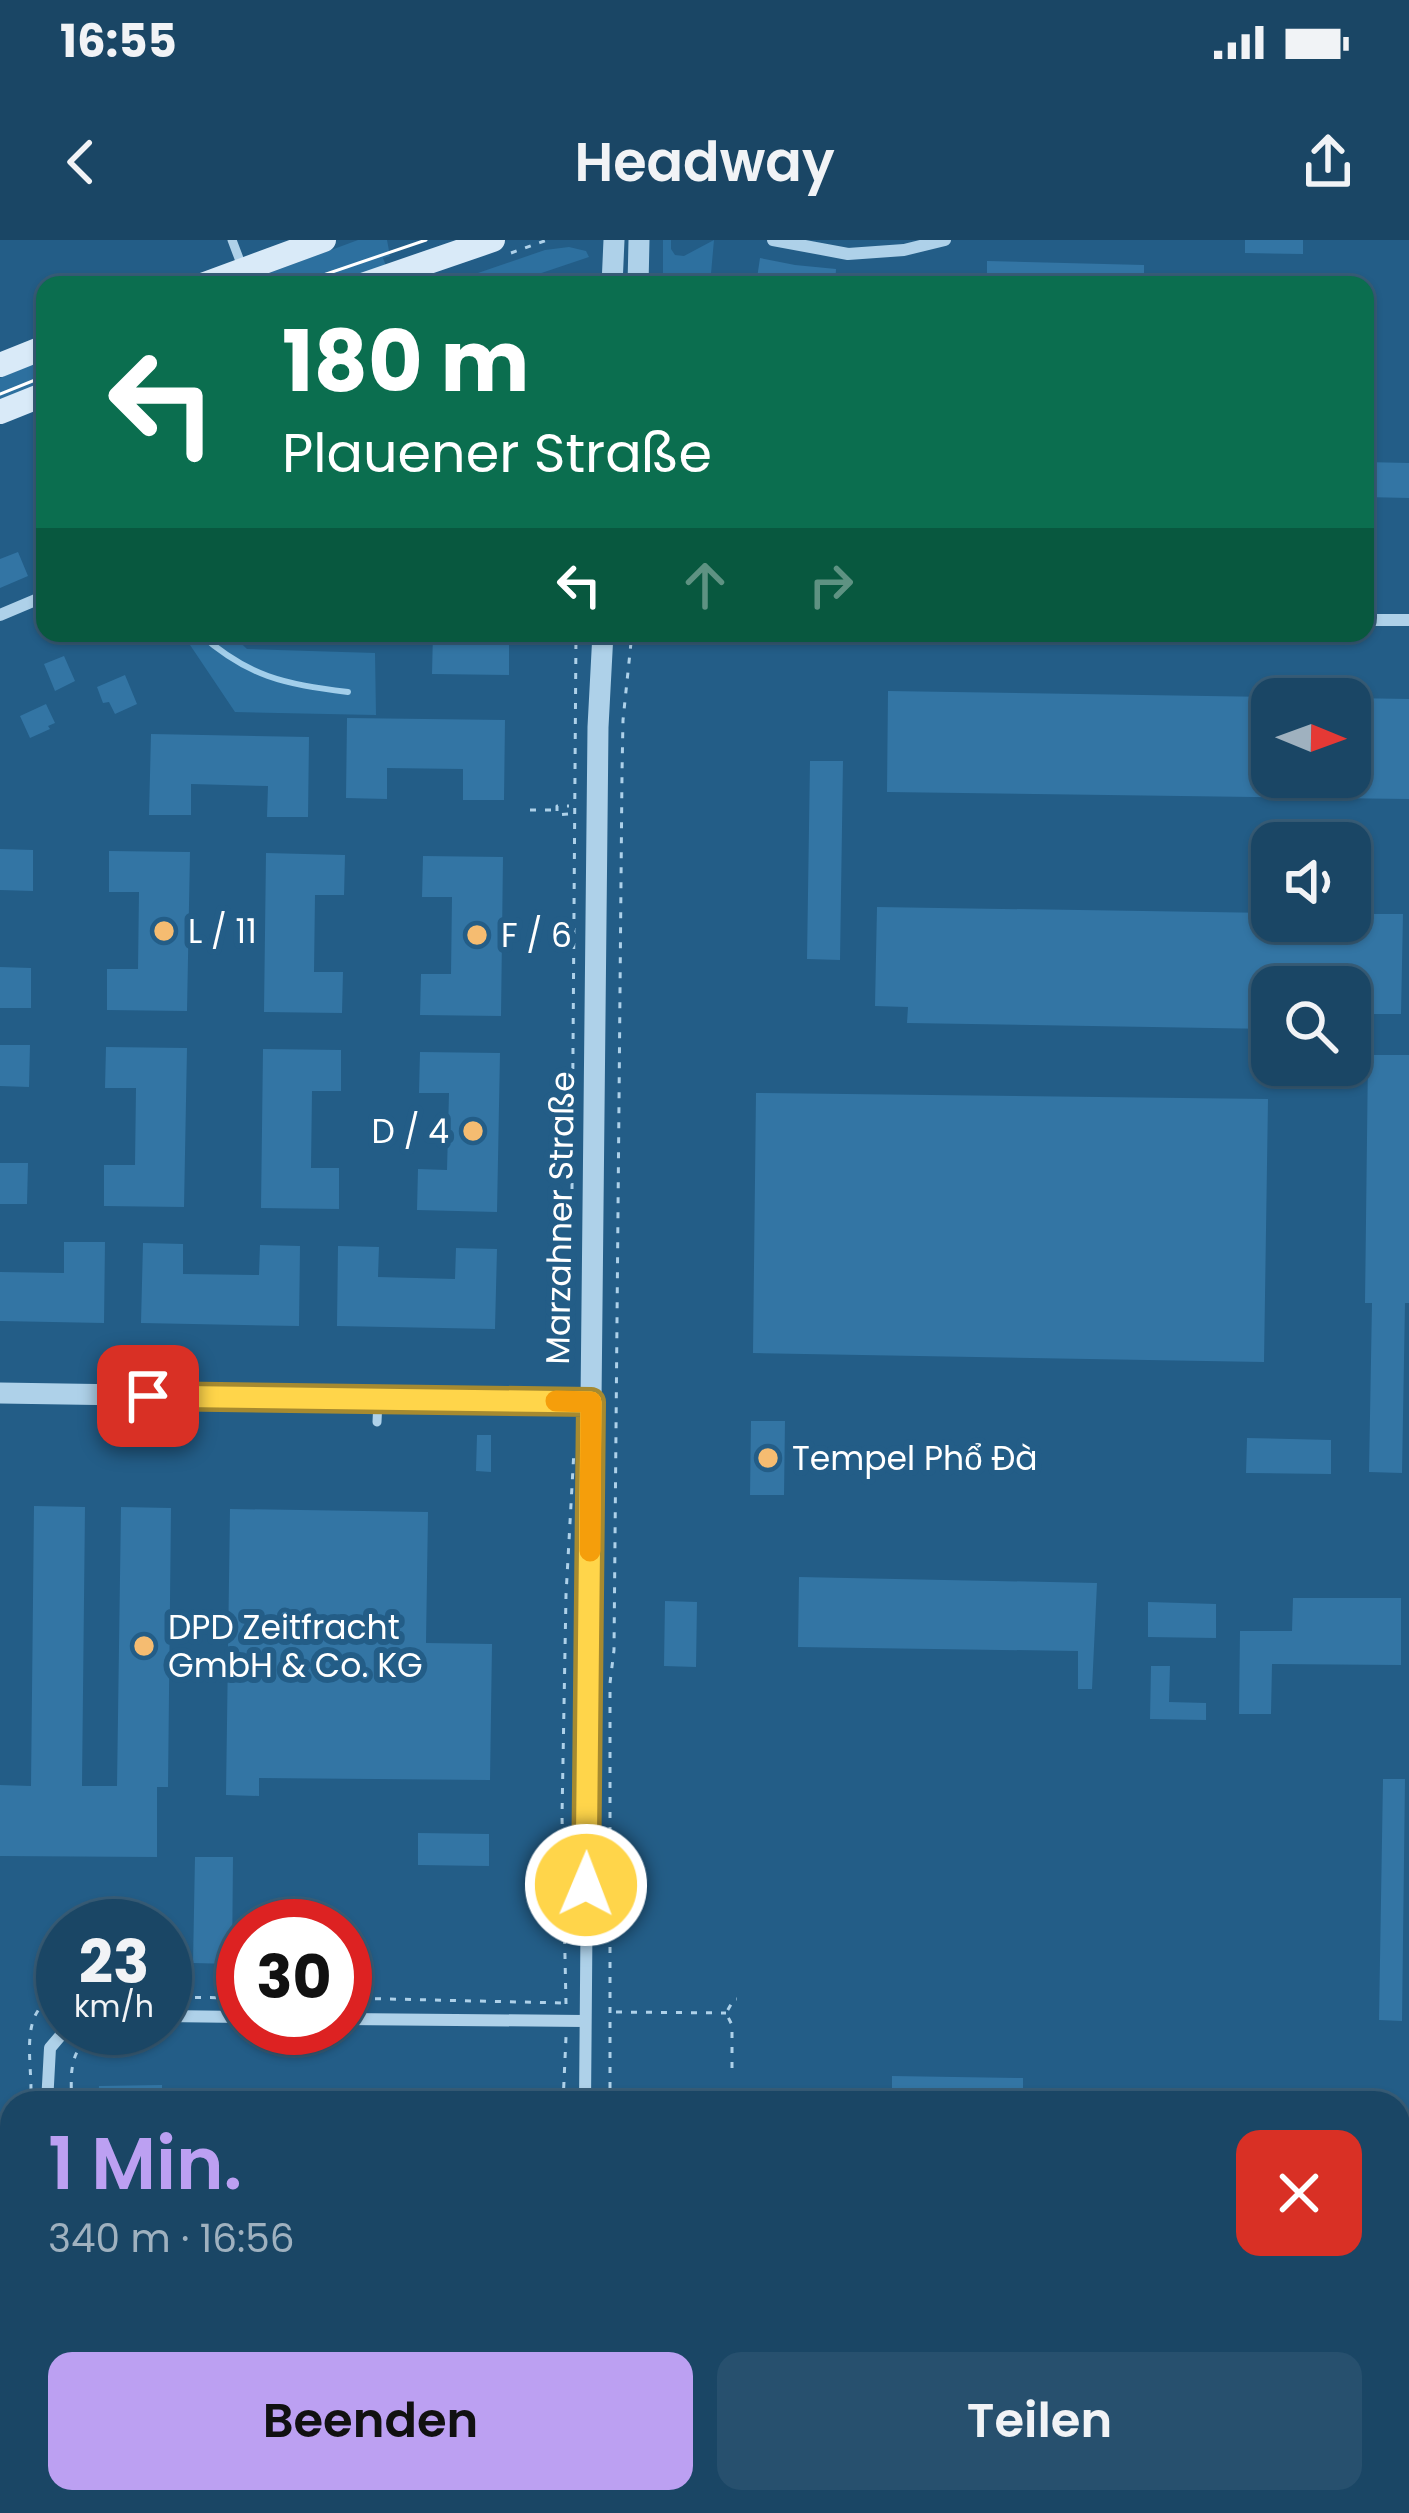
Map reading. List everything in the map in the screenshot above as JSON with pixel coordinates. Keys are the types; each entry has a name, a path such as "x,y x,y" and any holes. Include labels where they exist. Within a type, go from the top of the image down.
{"main road":[{"path":"225,276 324,240"},
{"path":"388,276 494,240"},
{"path":"0,364 36,350"},
{"path":"0,412 36,398"}],"street":[{"path":"612,276 614,240"},
{"path":"638,276 639,240"},
{"path":"773,240 848,254 904,250 945,240"},
{"path":"0,615 36,600"},
{"path":"1374,620 1409,620"},
{"name":"Marzahner Straße","path":"586,2091 603,642"},
{"path":"0,1393 378,1411 591,1402"},
{"path":"372,2018 584,2020"},
{"path":"48,2091 50,2055"}],"lane":[{"path":"232,240 243,269"}],"path":[{"path":"572,1186 576,642"},
{"path":"610,2091 610,1683 619,1386 622,773 631,642"},
{"path":"568,806 557,806 556,815 568,814"},
{"path":"530,810 557,809"},
{"path":"372,1998 566,2002 562,1816 574,1436"},
{"path":"725,2013 737,1999"},
{"path":"616,2012 725,2013"},
{"path":"725,2013 732,2025 732,2068"},
{"path":"558,2037 566,2037 564,2091"},
{"path":"72,2091 75,2055"}],"shaded area":[{"path":"358,240 387,240 390,256 383,258 386,266 356,276 261,276"},
{"path":"663,240 671,240 675,255 684,256 714,240 711,276 663,276"},
{"path":"569,247 586,251 589,257 533,276 469,276 545,250"},
{"path":"36,363 36,387 0,399 0,378"},
{"path":"188,642 375,653 376,715 235,712"}],"building":[{"path":"1245,240 1303,240 1303,254 1245,253"},
{"path":"760,258 836,269 836,276 757,276"},
{"path":"987,261 1144,265 1144,276 987,276"},
{"path":"1374,462 1409,463 1409,498 1374,497"},
{"path":"18,552 28,576 0,588 0,559"},
{"path":"433,642 509,642 509,675 432,674"},
{"path":"64,656 75,681 55,691 44,664"},
{"path":"125,675 137,704 115,714 109,702 103,703 97,687"},
{"path":"888,691 1251,697 1251,797 887,792"},
{"path":"1371,698 1409,699 1409,799 1334,798 1371,798"},
{"path":"46,704 55,723 30,738 20,716"},
{"path":"347,718 505,720 504,800 463,800 463,769 387,768 387,799 346,798"},
{"path":"151,734 309,737 308,817 267,817 268,786 191,784 191,815 149,815"},
{"path":"810,761 843,761 840,960 807,959"},
{"path":"0,849 33,850 33,891 0,890"},
{"name":"L / 11","path":"109,851 190,852 187,1011 107,1010 107,969 138,969 139,892 109,892"},
{"path":"266,853 345,855 344,895 315,895 314,972 343,972 342,1013 264,1012"},
{"name":"F / 6","path":"423,856 503,857 501,1016 420,1015 421,974 451,974 452,897 422,897"},
{"path":"877,907 1251,913 1251,942 1371,942 1371,914 1403,914 1401,1014 1371,1014 1371,966 1251,966 1251,1029 907,1023 908,1007 875,1006"},
{"path":"0,967 31,968 31,1008 0,1008"},
{"path":"0,1045 30,1045 29,1087 0,1086"},
{"path":"106,1047 187,1048 184,1207 104,1206 104,1165 135,1165 136,1088 105,1088"},
{"path":"263,1049 341,1050 341,1091 312,1091 311,1168 339,1168 339,1209 261,1208"},
{"name":"D / 4","path":"420,1052 500,1053 497,1212 417,1210 418,1169 447,1170 449,1093 419,1093"},
{"path":"1371,1055 1409,1055 1409,1303 1405,1303 1402,1473 1369,1472 1372,1303 1365,1303"},
{"path":"756,1093 1268,1099 1264,1362 753,1353"},
{"path":"0,1163 28,1163 27,1204 0,1204"},
{"path":"64,1242 105,1242 104,1323 0,1321 0,1272 64,1273"},
{"path":"143,1243 183,1244 183,1274 259,1275 260,1245 300,1246 299,1326 141,1323"},
{"path":"338,1246 379,1247 378,1277 455,1279 456,1248 497,1249 495,1329 337,1326"},
{"name":"Tempel Phổ Đà","path":"751,1421 785,1421 784,1495 750,1495"},
{"path":"477,1435 491,1435 491,1472 476,1471"},
{"path":"1247,1438 1331,1440 1331,1474 1246,1473"},
{"name":"DPD Zeitfracht GmbH & Co. KG","path":"34,1506 85,1507 82,1786 117,1786 121,1507 171,1508 168,1787 157,1787 157,1857 0,1856 0,1785 31,1786"},
{"path":"230,1509 428,1512 426,1643 492,1644 490,1780 259,1778 259,1796 226,1795"},
{"path":"799,1577 1097,1583 1092,1689 1078,1689 1078,1651 798,1647"},
{"path":"1293,1598 1401,1598 1401,1665 1272,1664 1271,1714 1239,1714 1240,1631 1292,1631"},
{"path":"665,1601 697,1602 696,1667 664,1666"},
{"path":"1148,1602 1216,1604 1216,1638 1148,1637"},
{"path":"1151,1666 1170,1666 1169,1702 1206,1703 1206,1720 1150,1719"},
{"path":"1383,1779 1405,1779 1402,2021 1379,2020"},
{"path":"418,1833 489,1834 489,1866 418,1865"},
{"path":"195,1857 233,1857 233,1899 216,1899 216,1964 193,1963"},
{"path":"892,2076 1023,2078 1023,2091 892,2091"},
{"path":"162,2085 162,2091 99,2091 99,2086"}],"waterway":[{"path":"210,642 268,676 348,692"}],"tram line":[{"path":"320,276 426,240"},
{"path":"0,394 36,380"}],"slow traffic":[{"path":"556,1401 591,1402 590,1551"}],"place":[{"name":"L / 11","path":"164,931"},
{"name":"F / 6","path":"477,935"},
{"name":"D / 4","path":"473,1131"},
{"name":"Tempel Phổ Đà","path":"768,1458"},
{"name":"DPD Zeitfracht GmbH & Co. KG","path":"144,1646"}],"route":[{"path":"148,1396 591,1402 586,1885"}]}
